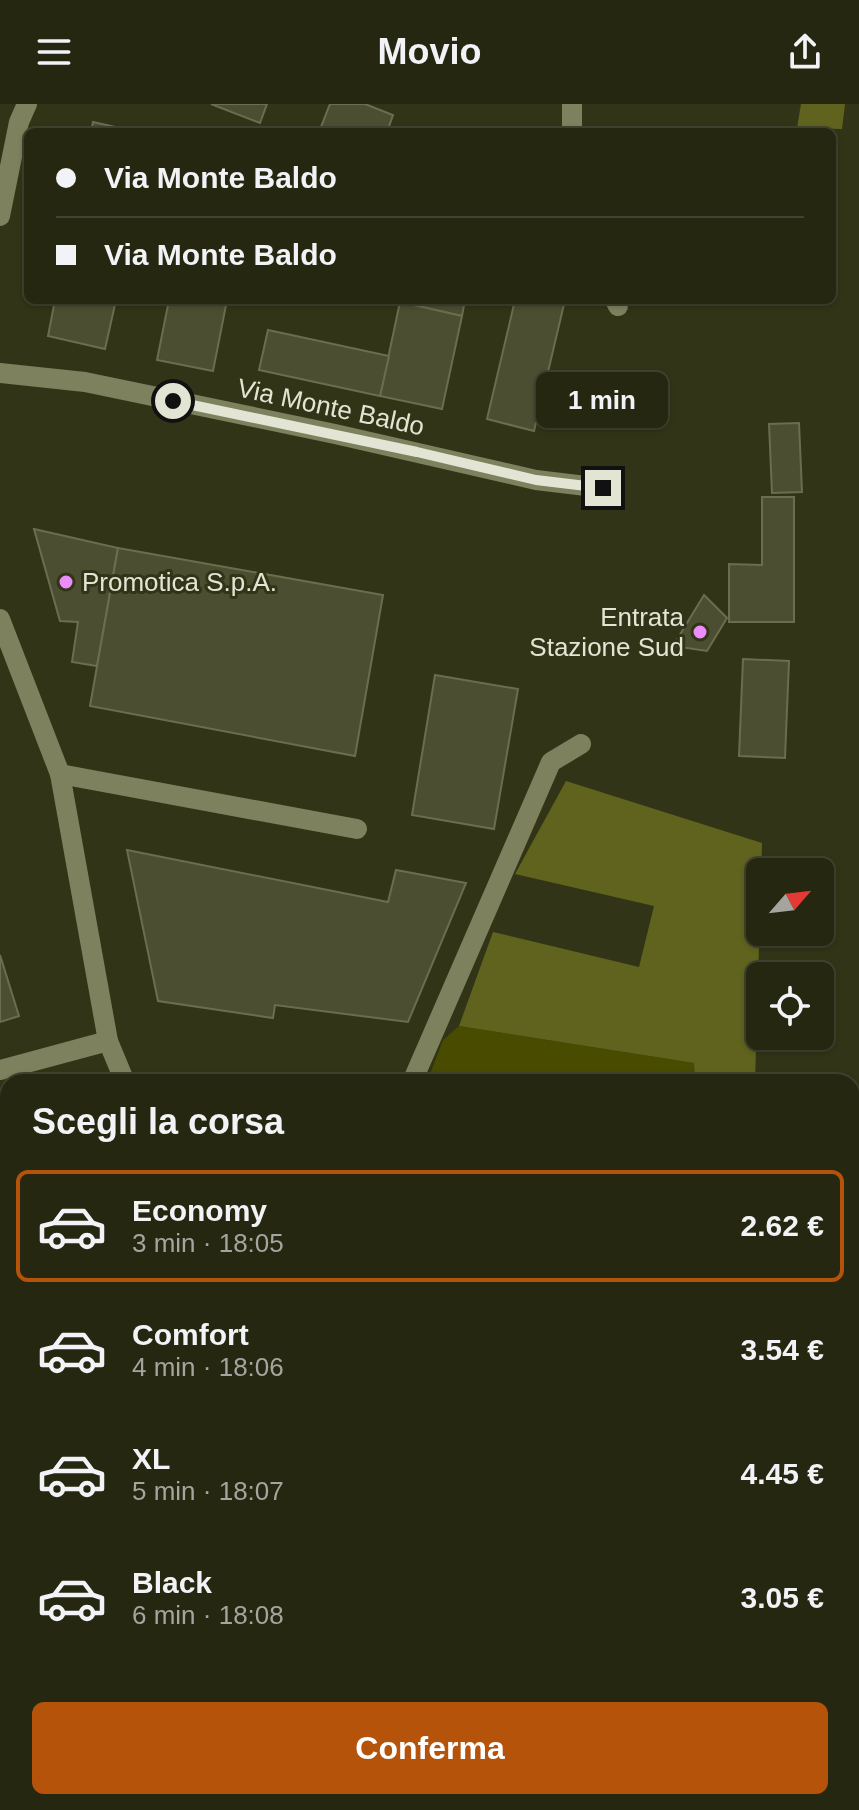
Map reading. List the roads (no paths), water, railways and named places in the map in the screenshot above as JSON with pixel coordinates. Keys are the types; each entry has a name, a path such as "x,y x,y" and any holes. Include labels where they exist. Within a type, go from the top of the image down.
{"street":[{"path":"0,216 19,122 27,104"},
{"path":"572,104 572,128"},
{"name":"Via Monte Baldo","path":"0,373 85,382 536,480 603,488"},
{"path":"0,619 60,774 108,1041 122,1074"},
{"path":"415,1074 551,762 581,744"},
{"path":"60,774 357,829"},
{"path":"0,1070 108,1041"}],"place":[{"name":"Promotica S.p.A.","path":"66,582"},
{"name":"Entrata Stazione Sud","path":"700,632"}]}
